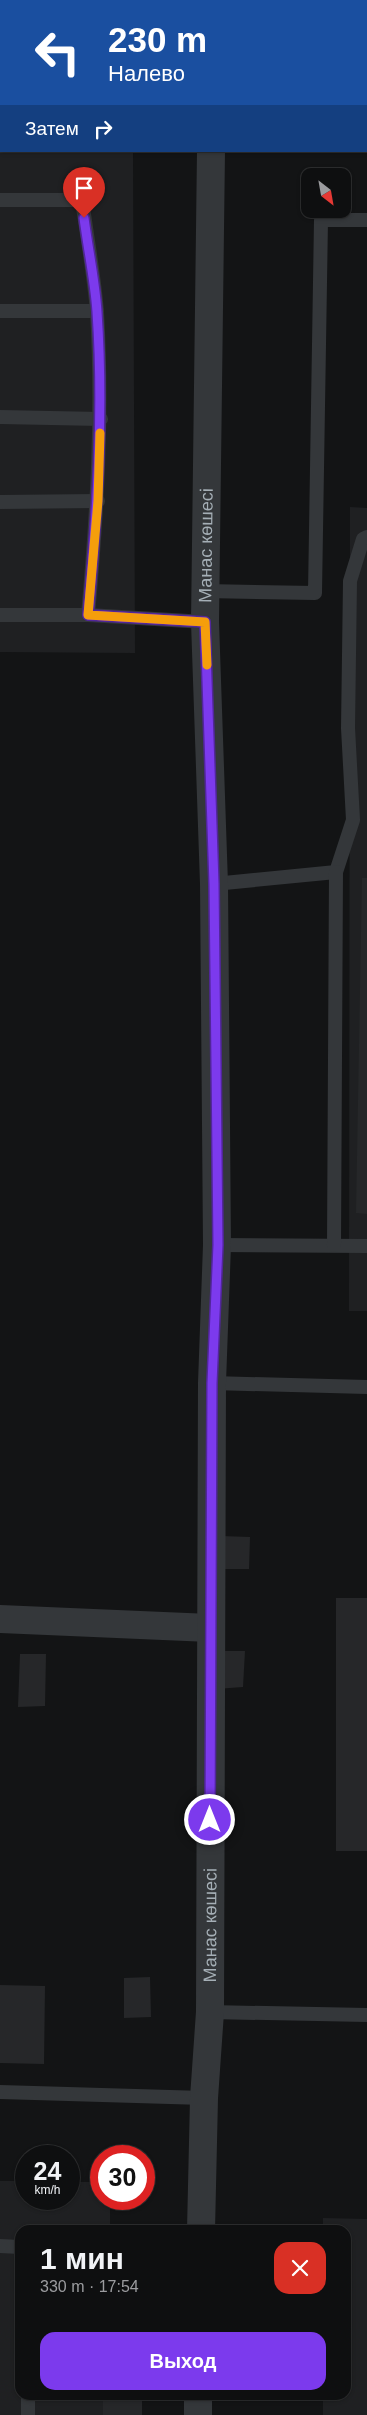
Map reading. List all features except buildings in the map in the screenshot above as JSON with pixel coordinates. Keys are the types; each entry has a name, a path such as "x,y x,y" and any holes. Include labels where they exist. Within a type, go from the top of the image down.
{"street":[{"name":"Манас көшесі","path":"201,2225 204,2098 210,2012 212,1383 218,1245 214,884 205,622 211,152"},
{"path":"0,1619 210,1628"},
{"path":"198,2400 198,2415"}],"lane":[{"path":"0,200 82,200 97,311 101,419 98,501 88,615"},
{"path":"205,591 315,593 321,220 367,220"},
{"path":"0,311 97,311"},
{"path":"0,417 101,419"},
{"path":"0,502 98,501"},
{"path":"334,1245 336,872 353,820 348,728 350,581 363,539 367,537"},
{"path":"0,615 88,615 205,622"},
{"path":"214,884 336,872"},
{"path":"218,1245 367,1246"},
{"path":"212,1383 367,1387"},
{"path":"210,2012 367,2015"},
{"path":"0,2092 204,2098"},
{"path":"0,2246 15,2247"},
{"path":"28,2400 28,2415"}],"shaded area":[{"path":"0,152 133,152 135,653 0,652"},
{"path":"350,507 367,508 367,1311 349,1311"},
{"path":"0,2181 15,2181 15,2210 80,2210 80,2182 90,2182 90,2210 110,2210 110,2225 15,2225 15,2400 109,2400 109,2415 0,2415"},
{"path":"323,2218 367,2219 367,2415 323,2415 323,2400 351,2400 351,2225 323,2225"}],"slow traffic":[{"path":"100,433 98,501 88,615 205,622 207,665"}],"route":[{"path":"84,218 97,311 101,419 98,501 88,615 205,622 214,884 218,1245 212,1383 210,1820"}]}
